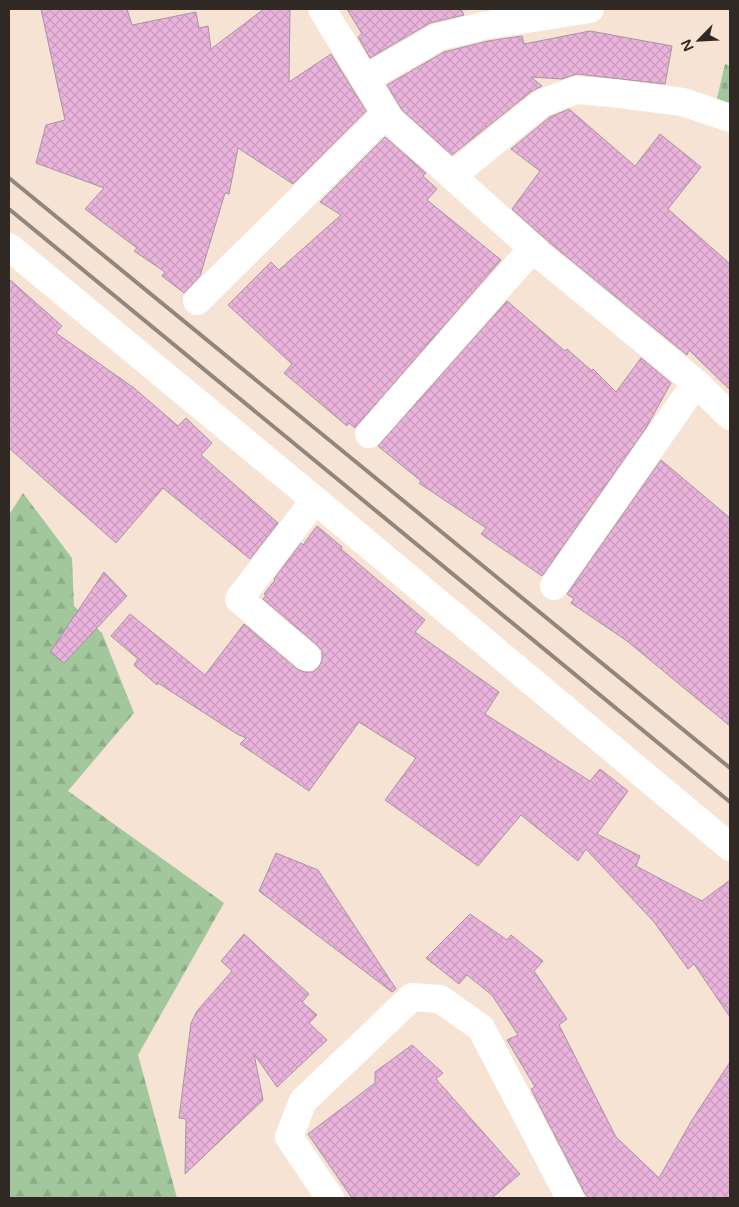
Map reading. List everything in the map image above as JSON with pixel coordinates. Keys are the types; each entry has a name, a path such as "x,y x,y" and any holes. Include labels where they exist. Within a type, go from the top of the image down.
{"street":[{"path":"322,9 390,120 533,248 696,383 730,416"},
{"path":"365,79 438,37 486,25 590,9"},
{"path":"452,176 542,103 576,90 683,102 730,118"},
{"path":"197,301 386,114"},
{"path":"9,247 730,847"},
{"path":"369,434 533,248"},
{"path":"554,586 696,383"},
{"path":"307,656 239,599 315,500"},
{"path":"330,1198 289,1137 303,1101 412,996 440,999 481,1028 570,1198"}],"green space":[{"path":"725,64 730,66 730,108 716,103"},
{"path":"23,493 72,558 74,606 102,633 134,713 68,791 224,903 138,1055 177,1198 9,1198 9,515"}],"building":[{"path":"41,9 127,9 132,25 196,12 199,28 208,26 211,49 264,9 290,9 289,82 331,54 366,111 293,184 238,148 229,194 225,193 200,276 184,293 162,276 165,272 134,251 137,248 85,209 104,188 36,163 46,125 65,120"},
{"path":"347,9 461,9 464,15 430,23 370,58 358,37 362,34"},
{"path":"590,31 672,46 665,84 577,74 562,79 531,77 542,86 532,91 452,155 402,110 387,85 444,52 488,41 522,36 524,44"},
{"path":"569,109 635,166 660,134 701,167 668,209 730,264 730,390 689,350 687,355 550,243 512,209 540,171 511,149 550,117"},
{"path":"385,137 426,173 423,176 437,189 427,200 501,260 355,428 349,423 347,426 284,373 292,364 228,305 271,262 279,270 341,215 320,202"},
{"path":"9,279 62,326 56,333 134,388 178,426 186,418 212,443 201,455 278,523 250,559 163,488 116,543 9,448"},
{"path":"507,301 565,351 567,349 592,371 593,369 616,392 641,358 671,383 646,428 542,576 481,534 486,528 419,483 421,481 378,446"},
{"path":"661,460 730,518 730,726 627,641 571,603 574,599 567,594"},
{"path":"317,526 342,547 341,549 425,620 415,632 499,692 485,714 590,781 600,769 628,791 597,834 640,856 636,866 702,901 730,880 730,1017 694,964 688,969 654,922 586,849 578,861 521,815 478,866 385,800 416,758 359,722 309,791 240,744 246,738 158,683 157,685 134,665 138,659 111,636 130,614 205,675 244,624 297,669 313,672 319,667 322,660 322,651 263,599 266,595 264,594 274,579 301,543 303,545"},
{"path":"104,572 127,596 64,663 50,652"},
{"path":"276,853 318,870 396,989 392,992 259,891"},
{"path":"470,914 507,940 511,935 543,961 534,971 567,1019 559,1025 616,1137 659,1178 692,1120 730,1062 730,1198 589,1198 585,1194 531,1089 535,1087 507,1040 518,1035 492,995 467,975 459,984 426,958"},
{"path":"244,934 309,994 302,1002 317,1015 309,1023 327,1040 277,1087 254,1054 263,1100 185,1174 186,1119 179,1118 191,1023 197,1011 232,971 221,961"},
{"path":"412,1045 443,1073 436,1079 520,1174 492,1198 352,1198 308,1134 375,1083 375,1072"}],"railway":[{"path":"9,178 730,768"},
{"path":"9,209 730,802"}]}
